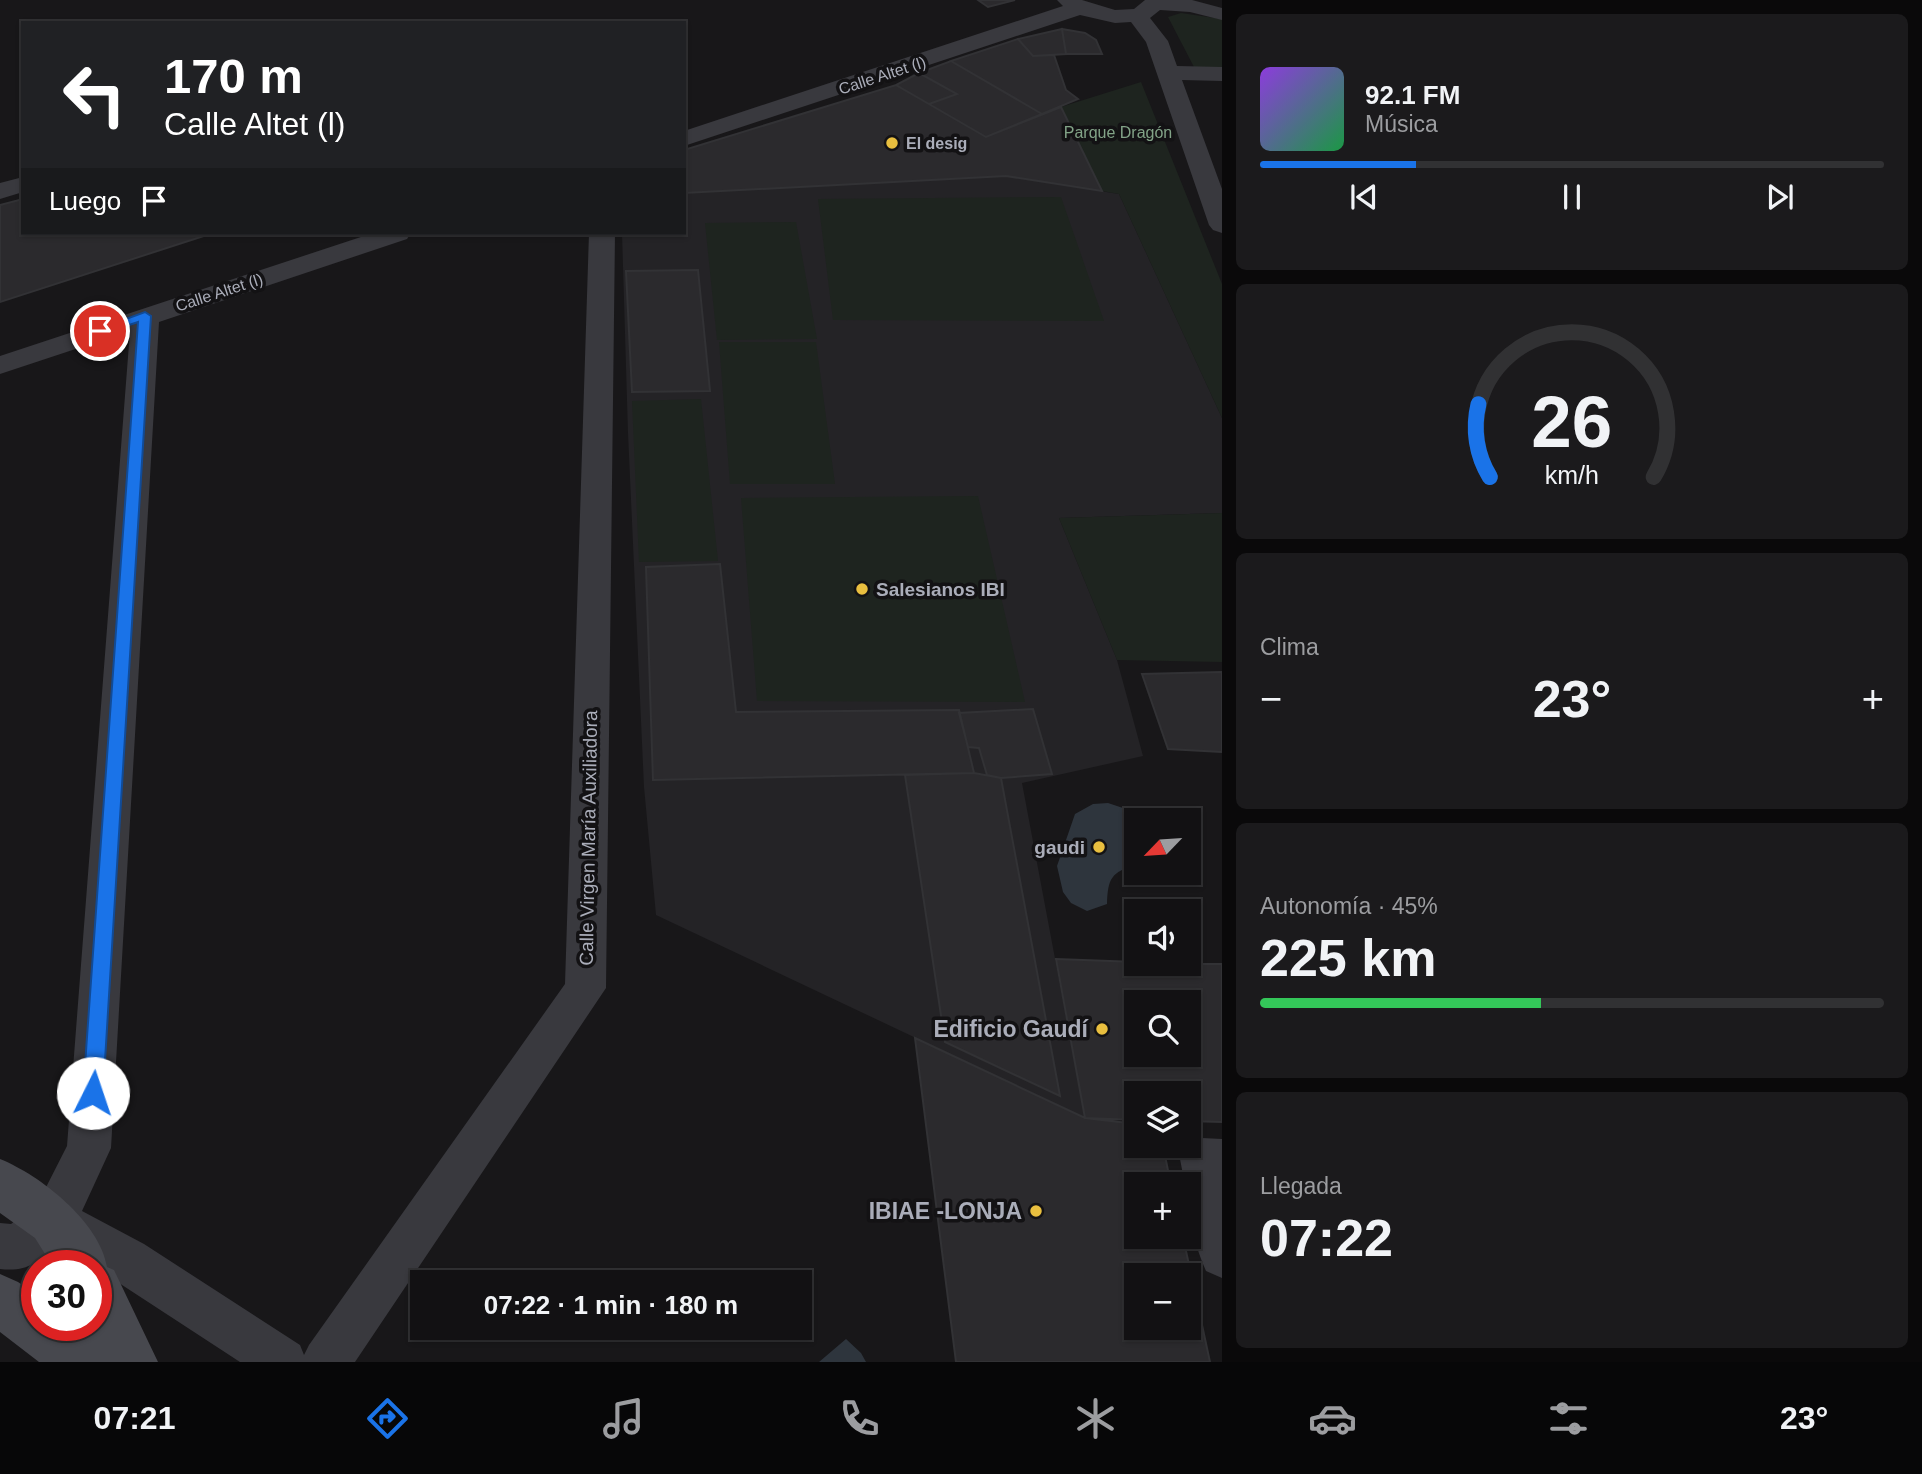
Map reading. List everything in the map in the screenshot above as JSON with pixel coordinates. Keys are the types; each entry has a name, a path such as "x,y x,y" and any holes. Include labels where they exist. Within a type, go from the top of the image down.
{"main road":[{"path":"0,1183 54,1221 72,1250"},
{"path":"0,1300 80,1357"},
{"path":"112,1322 131,1362"}],"street":[{"path":"1074,4 1114,16 1150,6 1190,6 1222,13"},
{"name":"Calle Altet (l)","path":"686,138 1074,4"},
{"path":"1150,6 1157,41 1222,225"},
{"path":"1170,73 1222,74"},
{"path":"0,191 21,185"},
{"name":"Calle Altet (l)","path":"3,358 145,316 392,235"},
{"name":"Calle Virgen María Auxiliadora","path":"326,1362 585,988 602,235"},
{"path":"0,1246 18,1248 54,1221 89,1148 145,316"},
{"path":"1212,1159 1222,1255"},
{"path":"54,1221 127,1260 283,1362"}],"shaded area":[{"name":"Salesianos IBI","path":"1006,176 1119,194 1222,418 1222,513 1059,518 1117,660 1143,756 1022,783 1085,1118 656,915 644,787 622,235 686,235 686,193"},
{"name":"gaudi","path":"1108,803 1124,809 1124,869 1110,882 1107,904 1087,911 1071,903 1063,892 1057,866 1075,814 1093,804"},
{"path":"846,1339 861,1353 866,1362 819,1362"}],"green space":[{"path":"1181,13 1222,19 1222,68 1194,67 1168,17"},
{"name":"Parque Dragón","path":"1141,82 1222,284 1222,418 1119,194 1102,191 1061,107"},
{"path":"1061,197 1104,321 833,320 818,199"},
{"path":"796,222 817,339 717,340 705,223"},
{"path":"719,342 816,342 835,484 730,484"},
{"path":"701,399 718,561 639,562 632,401"},
{"path":"978,496 1025,702 757,701 741,498"},
{"path":"1222,513 1222,662 1117,660 1059,518"}],"building":[{"path":"978,0 1015,0 988,7"},
{"path":"1062,29 1066,54 1033,56 1018,39"},
{"path":"1062,29 1085,33 1096,40 1102,54 1066,54"},
{"path":"1018,39 1033,56 1054,55 1066,90 1078,99 1042,114 951,61"},
{"path":"951,61 1042,114 986,137 929,104 957,94 919,73"},
{"path":"919,73 957,94 929,104 896,85"},
{"name":"El desig","path":"896,85 986,137 1061,107 1102,191 1006,176 686,193 686,149"},
{"path":"21,200 21,235 207,235 0,302 0,205"},
{"path":"698,270 710,391 632,392 626,271"},
{"path":"720,564 736,712 959,710 974,773 653,780 646,567"},
{"path":"1222,672 1222,752 1168,749 1142,674"},
{"path":"1033,709 1052,774 1001,778 987,775 979,748 968,747 959,713"},
{"path":"974,773 1001,778 1060,1096 945,1042 905,775"},
{"name":"Edificio Gaudí","path":"1056,959 1124,962 1124,976 1201,976 1201,964 1222,964 1222,1122 1201,1121 1201,1081 1124,1081 1124,1120 1085,1118"},
{"name":"IBIAE -LONJA","path":"915,1038 1085,1118 1124,1123 1124,1158 1165,1158 1168,1172 1124,1172 1124,1249 1186,1249 1189,1263 1124,1263 1124,1340 1201,1340 1201,1320 1210,1362 956,1362"}],"place":[{"name":"El desig","path":"892,143"},
{"name":"Salesianos IBI","path":"862,589"},
{"name":"gaudi","path":"1099,847"},
{"name":"Edificio Gaudí","path":"1102,1029"},
{"name":"IBIAE -LONJA","path":"1036,1211"}],"route":[{"path":"93,1093 145,316 100,331"}]}
